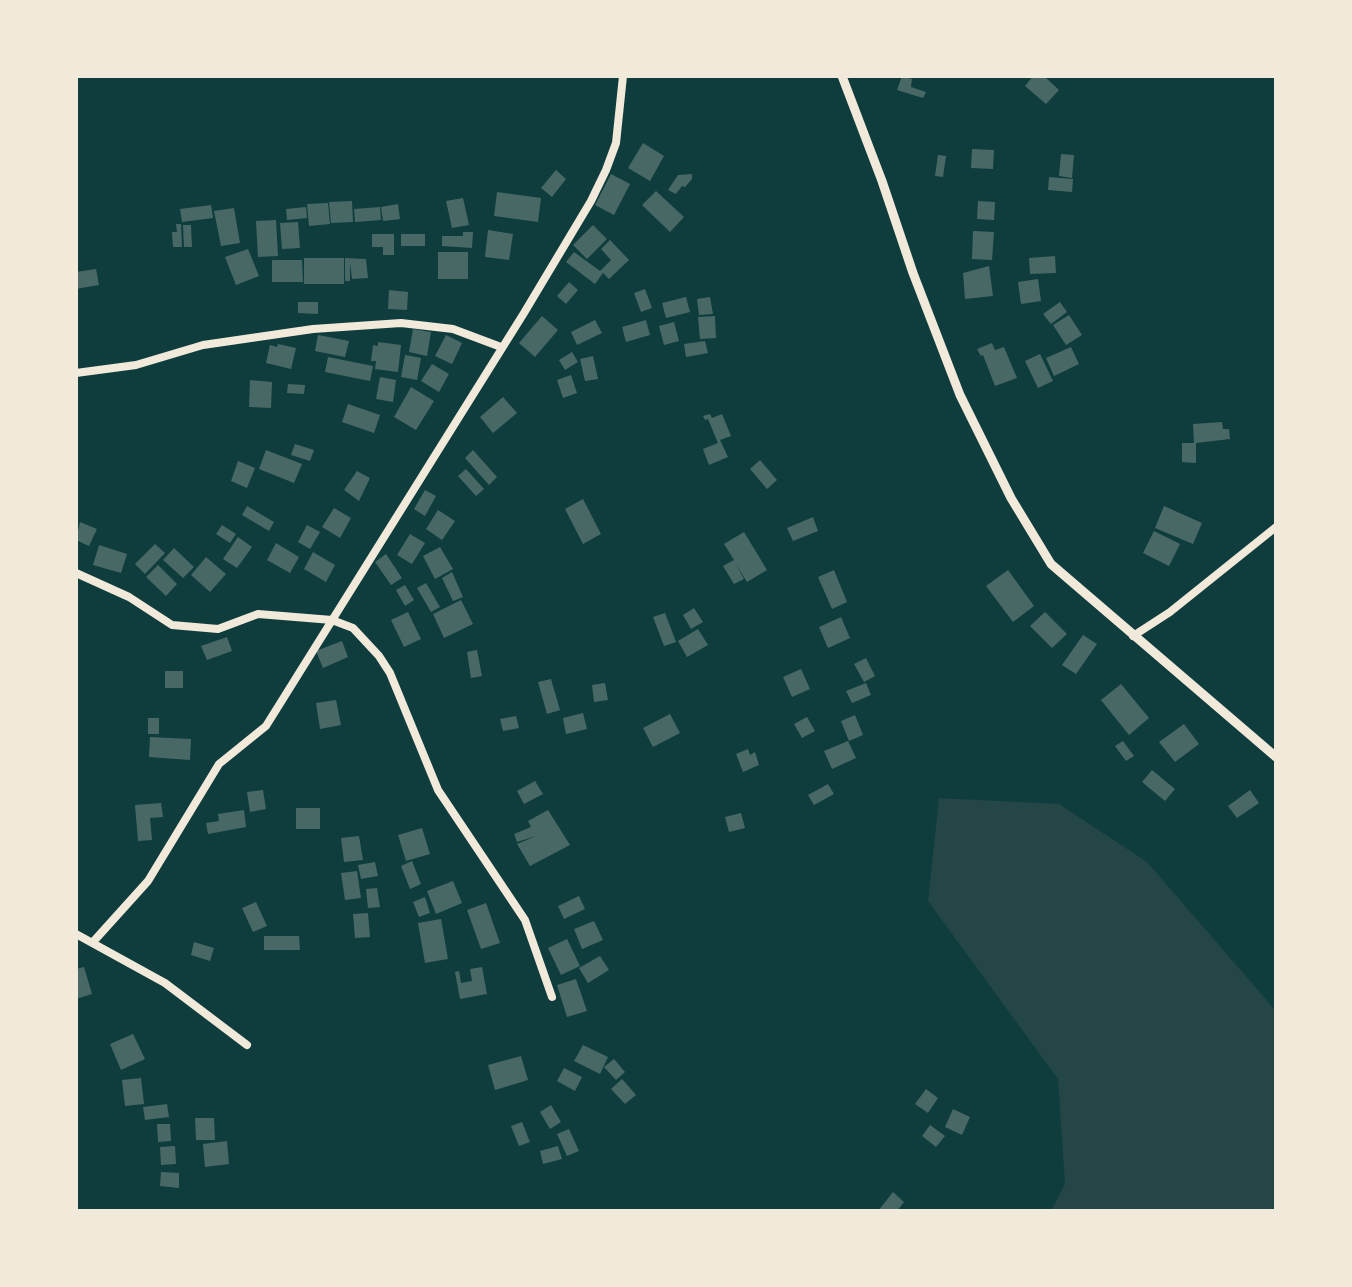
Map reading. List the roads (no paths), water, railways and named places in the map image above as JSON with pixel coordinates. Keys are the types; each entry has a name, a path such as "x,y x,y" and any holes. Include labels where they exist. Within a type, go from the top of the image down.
{"street":[{"path":"93,942 148,881 219,764 266,726 591,201 616,143 623,76"},
{"path":"842,76 960,395 1011,498 1051,564 1276,757"},
{"path":"76,373 136,365 203,345 313,329 401,323 453,329 501,347"},
{"path":"1133,636 1181,603 1276,527"},
{"path":"76,573 129,597 172,625 218,629 258,614 332,620 353,628 390,673 438,790 525,920 552,997"},
{"path":"76,934 165,983 247,1045"}]}
